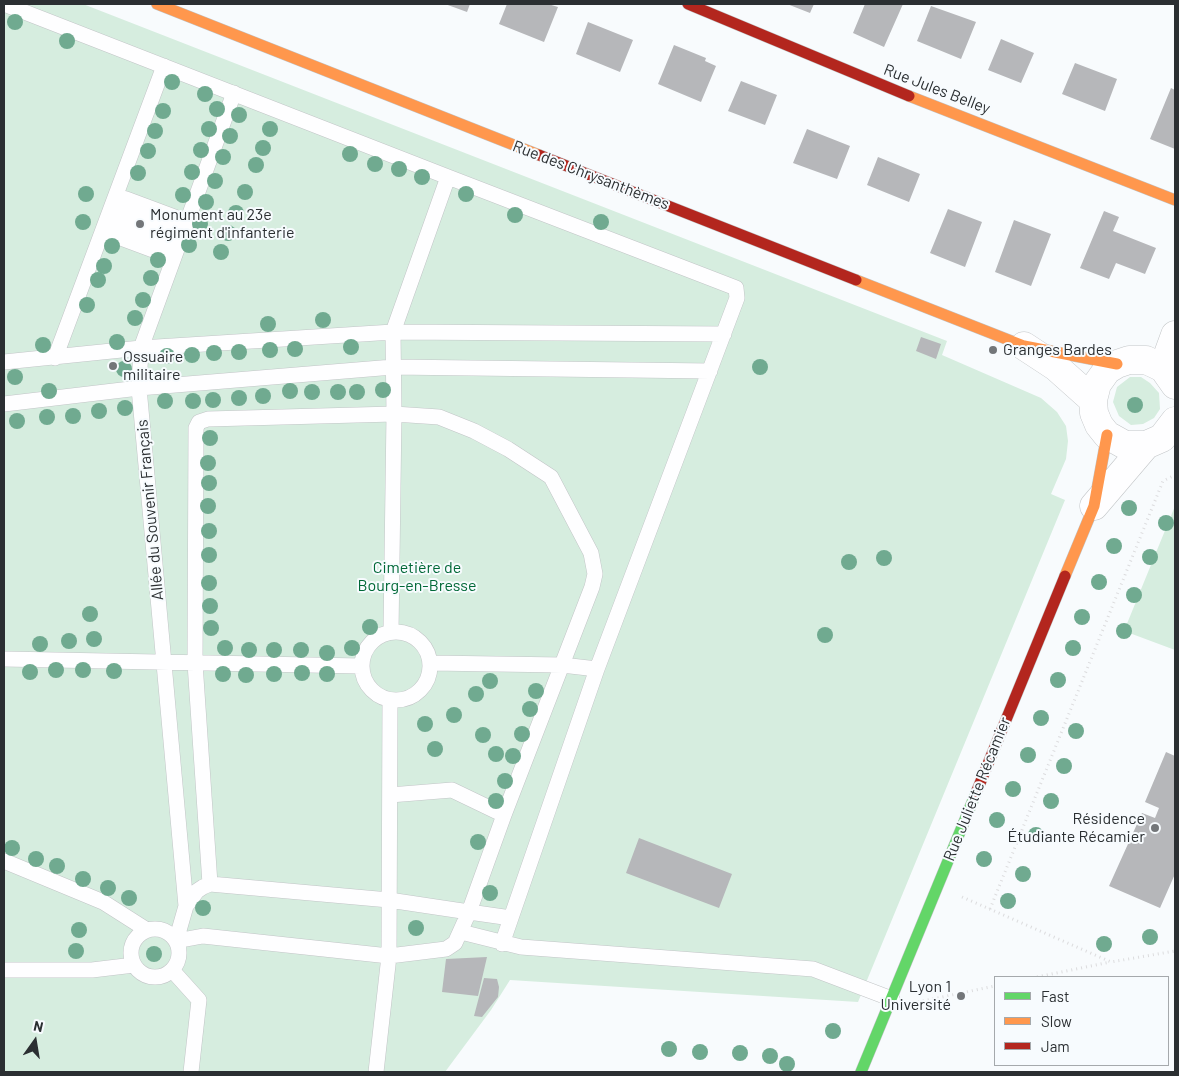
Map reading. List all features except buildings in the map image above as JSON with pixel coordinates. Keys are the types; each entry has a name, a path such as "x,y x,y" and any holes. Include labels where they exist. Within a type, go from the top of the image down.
{"street":[{"name":"Rue des Chrysanthèmes","path":"157,4 1024,346 1117,364"},
{"name":"Rue Jules Belley","path":"688,4 877,83 1175,200"},
{"path":"1165,435 1125,445 1106,435 1094,412 1093,400 1097,384 1107,370 1129,360 1146,360 1169,377 1175,335"},
{"name":"Rue des Chrysanthèmes","path":"1024,346 1056,367 1093,400"},
{"name":"Rue Juliette Récamier","path":"861,1072 1094,506 1106,435"},
{"name":"Rue Juliette Récamier","path":"1094,506 1165,435"}],"lane":[{"path":"4,4 736,288 738,298 598,669 502,944"},
{"path":"55,358 164,66"},
{"name":"Allée du Souvenir Français","path":"176,941 186,906 139,388 141,348 234,93"},
{"path":"391,632 394,414 393,332 448,176"},
{"path":"4,362 141,348 393,332 724,334"},
{"path":"4,404 139,388 393,367 710,371"},
{"path":"176,941 203,936 389,956 446,949 455,943 469,912 504,815 592,587 595,574 591,553 551,477 508,449 474,431 439,417 394,414 208,419 199,422 196,428 195,663 210,884"},
{"path":"391,632 400,632 417,638 429,654 430,675 424,687 415,695 403,700 390,700 373,692 363,676 361,666 367,647 373,640 391,632"},
{"path":"4,659 361,666"},
{"path":"430,663 562,665 598,669"},
{"path":"376,1072 389,956 390,700"},
{"path":"390,794 452,790 504,815"},
{"path":"4,860 103,902 147,930 166,932 176,941 179,956 172,970 159,976 145,974 134,965 131,952 133,945 136,939 147,930"},
{"path":"186,906 197,891 203,886 210,884 389,900 511,918"},
{"path":"461,932 502,944 520,947 813,968 892,1000"},
{"path":"4,970 92,970 134,965"},
{"path":"172,970 199,1000 191,1072"}],"path":[{"path":"990,909 1163,481 1175,475"},
{"path":"962,897 1110,962"},
{"path":"1042,976 1175,951"},
{"path":"918,1002 994,986"}],"green space":[{"name":"Cimetière de Bourg-en-Bresse","path":"4,4 83,4 947,341 942,355 1041,398 1057,412 1066,426 1068,441 1066,459 1051,494 1065,500 858,1002 510,980 491,1010 445,1072 4,1072"},
{"path":"1130,377 1141,377 1159,393 1160,409 1154,418 1143,424 1131,425 1119,416 1113,402 1117,387"},
{"path":"1175,506 1175,650 1124,631"}],"traffic: fast":[{"path":"861,1072 976,793"}],"traffic: slow":[{"path":"157,4 539,155"},
{"path":"909,96 1175,200"},
{"path":"856,280 1024,346 1117,364"},
{"path":"1065,576 1094,506 1107,435"}],"traffic: jam":[{"path":"688,4 909,96"},
{"path":"539,155 856,280"},
{"path":"976,793 1065,576"}],"place":[{"name":"Monument au 23e régiment d'infanterie","path":"140,224"},
{"name":"Granges Bardes","path":"993,350"},
{"name":"Ossuaire militaire","path":"113,366"},
{"name":"Résidence Étudiante Récamier","path":"1155,828"},
{"name":"Lyon 1 Université","path":"961,996"}]}
